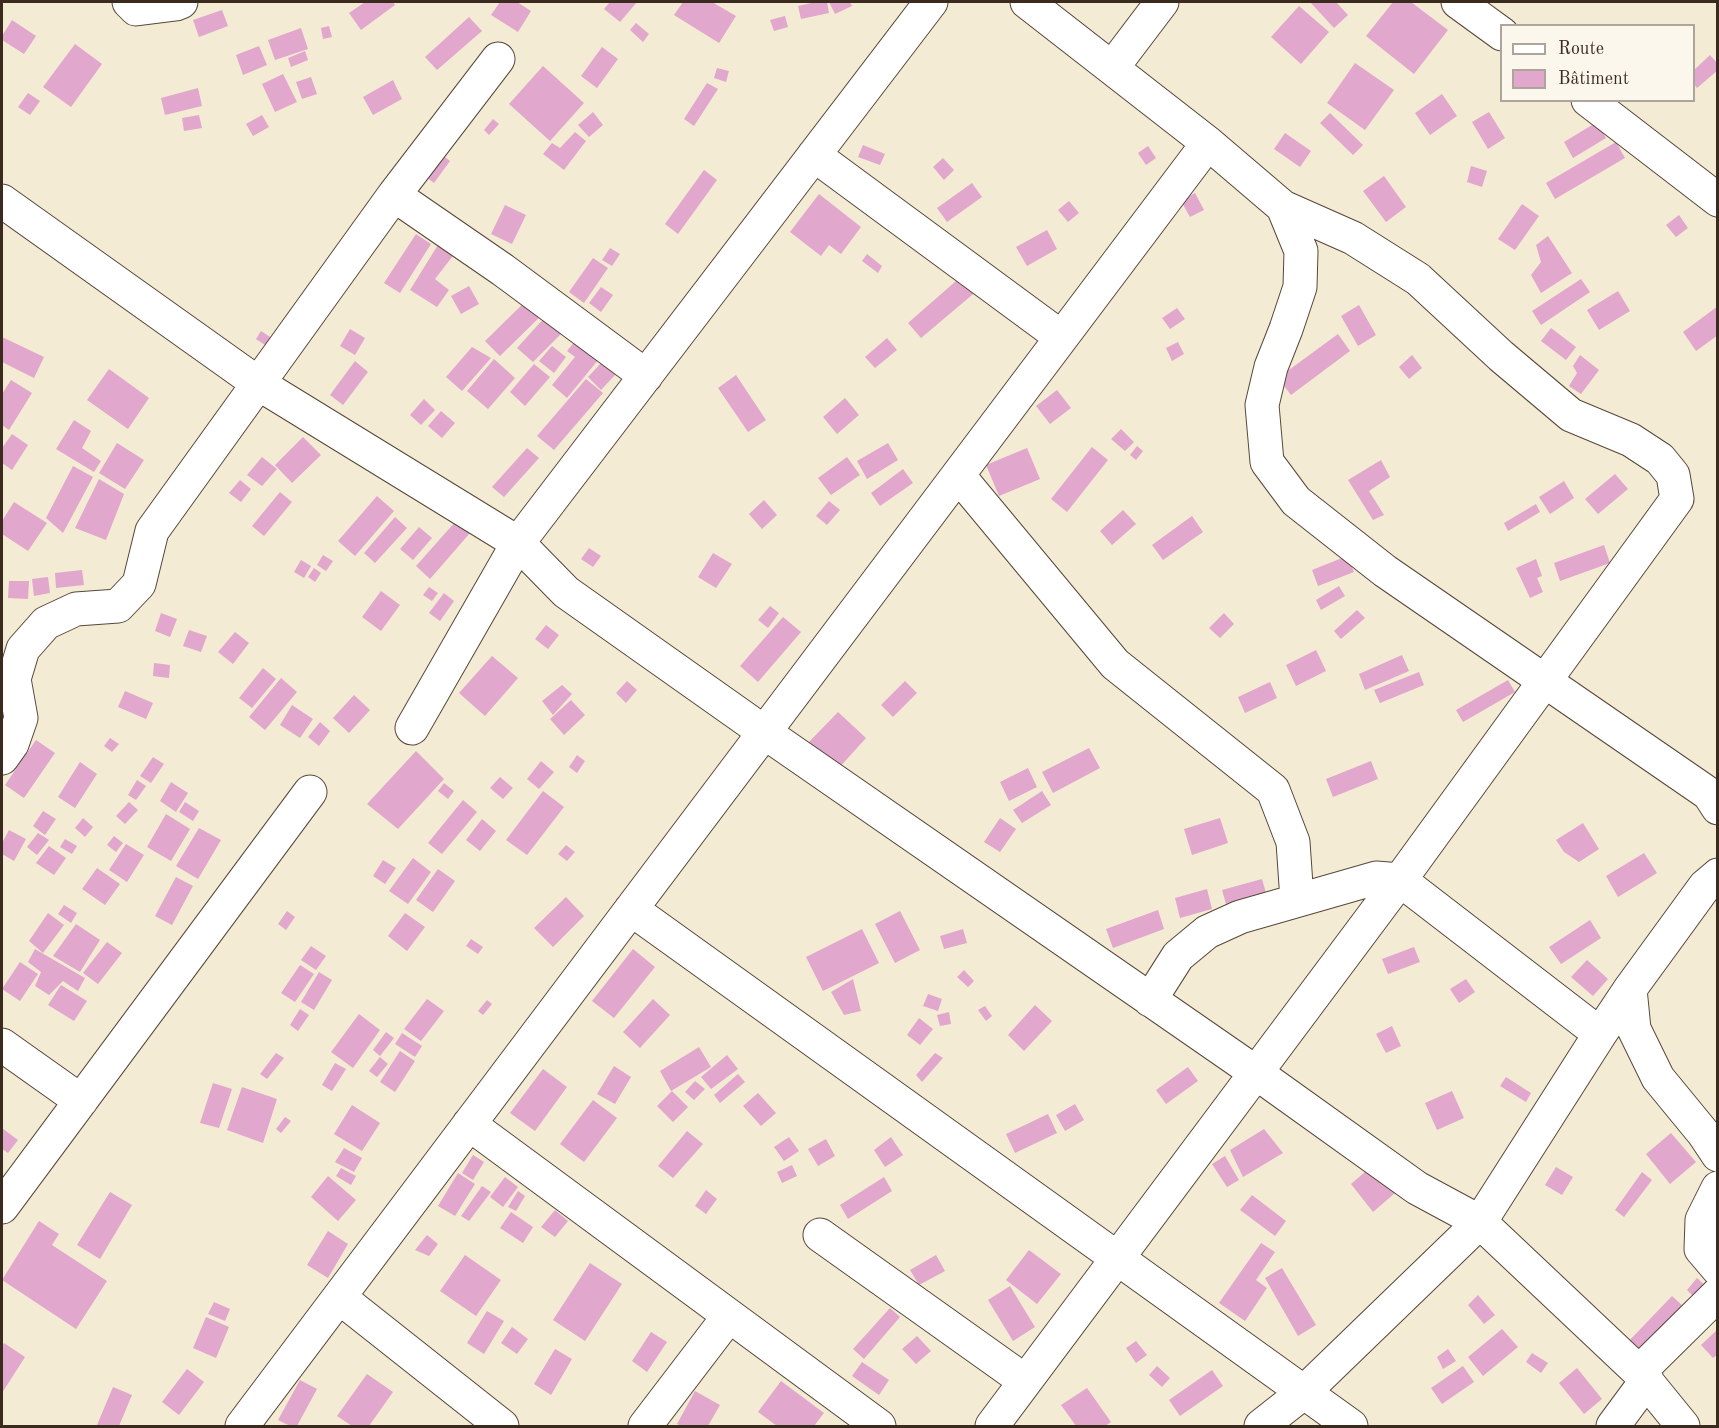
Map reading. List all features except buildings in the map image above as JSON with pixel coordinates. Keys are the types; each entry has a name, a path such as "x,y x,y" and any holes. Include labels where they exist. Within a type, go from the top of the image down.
{"street":[{"path":"129,2 136,9 181,2"},
{"path":"412,728 518,543 931,2"},
{"path":"992,1426 1400,880 1677,500 1673,475 1660,459 1631,440 1571,415 1501,356 1418,279 1353,238 1283,207 1208,143 1027,2"},
{"path":"1112,68 1162,2"},
{"path":"1458,2 1500,33"},
{"path":"2,758 12,744 21,718 14,679 22,649 46,623 76,609 118,606 138,584 152,531 394,195 498,59"},
{"path":"1591,102 1718,200"},
{"path":"242,1426 1208,143"},
{"path":"814,155 1061,337"},
{"path":"394,195 503,270 646,376"},
{"path":"1283,207 1301,251 1300,287 1271,367 1262,405 1267,462 1296,501 1385,571 1709,794 1718,808"},
{"path":"7,216 259,384 518,543 566,592 764,732 1255,1072 1417,1188 1480,1222 1643,1376 1683,1426"},
{"path":"958,475 1115,664 1274,790 1293,842 1297,900"},
{"path":"2,1207 310,792"},
{"path":"1262,1426 1303,1393 1480,1222 1630,988 1705,886 1718,875"},
{"path":"1150,1000 1178,956 1207,932 1240,916 1376,878 1400,880 1600,1034"},
{"path":"631,909 1351,1426"},
{"path":"1630,988 1634,1029 1658,1078 1704,1134 1718,1155"},
{"path":"2,1045 81,1101"},
{"path":"469,1124 879,1426"},
{"path":"1718,1188 1702,1220 1701,1249 1718,1269"},
{"path":"819,1235 1025,1381"},
{"path":"1613,1426 1643,1376 1718,1294"},
{"path":"339,1297 502,1426"},
{"path":"645,1426 729,1316"}]}
